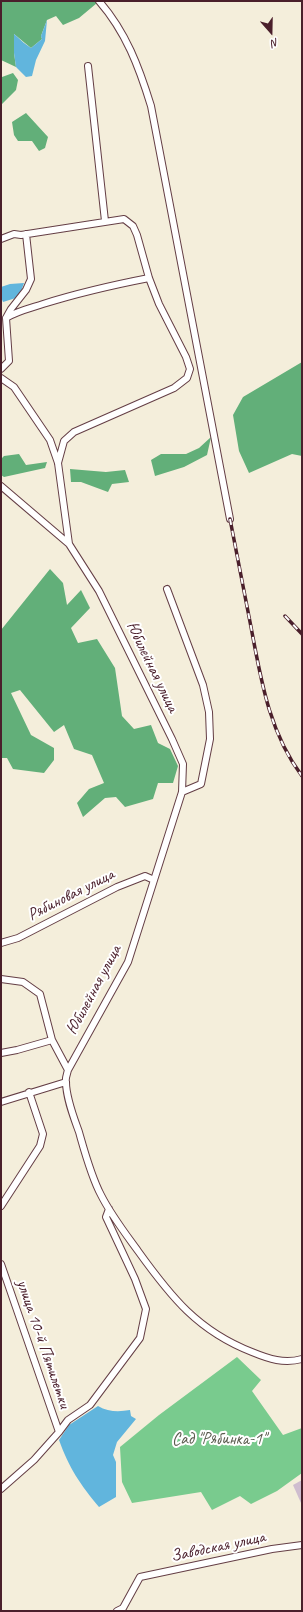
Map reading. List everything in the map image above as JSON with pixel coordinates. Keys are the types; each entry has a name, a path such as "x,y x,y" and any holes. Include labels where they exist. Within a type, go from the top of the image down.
{"street":[{"path":"99,1 112,17 128,44 137,63 151,106 230,520"},
{"path":"88,66 105,221"},
{"path":"1,239 14,234 26,234 124,219 133,226 137,235 158,304 186,357 190,369 187,378 174,388 74,432 64,440 58,463"},
{"path":"1,369 9,361 6,318 11,308 26,290 31,278 26,234"},
{"path":"6,318 14,313 59,299 107,286 149,278"},
{"path":"1,378 14,387 50,440 58,463 69,544"},
{"name":"Юбилейная улица","path":"1,486 69,544 99,591 183,764 182,792 128,962 68,1070 66,1082 72,1112 95,1184 120,1227 163,1285 198,1322 223,1338 261,1356 285,1362 302,1359"},
{"path":"167,589 202,685 209,712 210,739 200,784 182,792"},
{"name":"Рябиновая улица","path":"1,942 18,938 117,886 145,876 154,880"},
{"path":"1,979 23,982 40,994 52,1040 68,1070"},
{"path":"1,1053 52,1040"},
{"path":"1,1102 29,1092 66,1082"},
{"path":"1,1206 40,1146 43,1134 29,1092"},
{"path":"1,1489 34,1460 68,1420 90,1406 140,1338 146,1309 106,1216 109,1209"},
{"name":"улица 10-й Пятилетки","path":"1,1264 59,1432"},
{"name":"Заводская улица","path":"117,1611 123,1608 140,1578 302,1545"}],"shaded area":[{"path":"302,1480 302,1503 301,1503 293,1485"}],"green space":[{"path":"1,1 95,1 97,3 79,18 63,25 56,16 47,20 41,36 42,39 31,48 14,34 16,67 1,60"},
{"path":"1,73 2,77 13,73 18,80 16,90 1,105"},
{"path":"26,113 48,137 45,148 39,151 32,141 18,141 14,135 12,122"},
{"path":"302,362 302,456 292,454 249,473 239,451 233,415 243,397"},
{"path":"211,437 207,455 184,467 155,476 151,460 161,454 186,454 199,448"},
{"path":"19,454 26,465 47,462 45,468 4,477 1,475 1,459 4,456"},
{"path":"70,469 106,472 125,470 129,482 112,484 108,492 81,482 71,482"},
{"path":"50,569 63,583 67,605 81,590 90,608 71,628 78,643 97,639 115,668 122,716 134,729 151,725 158,743 170,749 178,766 173,783 158,783 153,799 125,807 116,797 105,798 83,817 77,803 89,789 104,783 92,755 74,749 64,725 54,732 20,690 11,693 31,735 54,748 54,760 44,773 13,769 7,758 1,758 1,630"},
{"name":"Сад \"Рябинка-1\"","path":"237,1357 261,1380 252,1391 283,1435 302,1428 302,1473 277,1491 251,1504 240,1496 212,1510 201,1492 132,1503 122,1482 120,1447 159,1415"}],"water":[{"path":"47,20 45,41 36,60 32,76 26,77 16,67 14,34 31,48 42,39 41,36"},
{"path":"24,283 19,297 3,302 1,297 1,287 10,284"},
{"path":"98,1406 114,1411 130,1410 131,1416 136,1419 117,1442 113,1455 116,1462 116,1497 99,1507 86,1491 76,1475 59,1440 69,1425"}],"railway":[{"path":"230,519 268,705 282,742 302,776"},
{"path":"285,616 302,634"}]}
